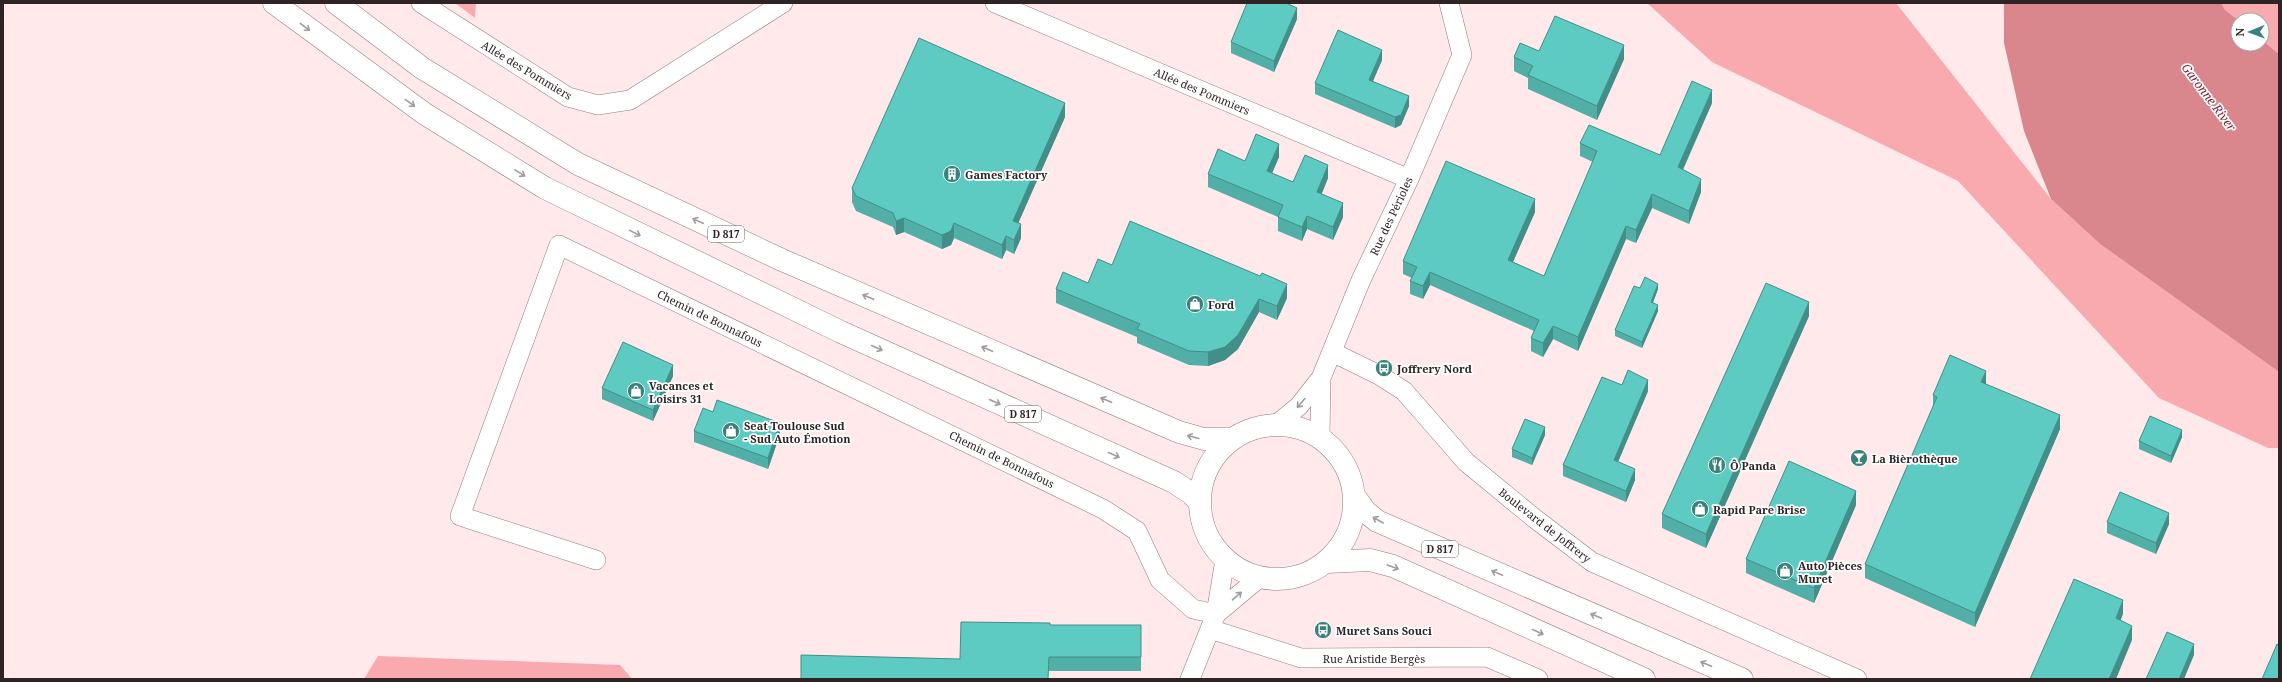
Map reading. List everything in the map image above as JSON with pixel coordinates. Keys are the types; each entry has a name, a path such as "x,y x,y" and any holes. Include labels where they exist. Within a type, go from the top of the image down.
{"main road":[{"name":"D 817","path":"274,3 425,114 545,188 841,332 1174,482 1192,494 1200,503"},
{"name":"D 817","path":"336,3 422,68 578,164 782,260 1179,432 1204,439 1232,439"},
{"path":"1277,424 1292,425 1320,436 1338,452 1350,473 1355,497 1353,522 1343,544 1327,562 1306,575 1283,580 1259,578 1241,571 1225,560 1214,547 1206,532 1200,503 1202,484 1208,467 1218,452 1232,439 1251,429 1277,424"},
{"name":"D 817","path":"1355,497 1366,512 1377,521 1742,679"},
{"path":"1327,562 1370,560 1392,566 1644,679"}],"street":[{"name":"Allée des Pommiers","path":"421,3 568,97 598,105 630,100 783,3"},
{"name":"Allée des Pommiers","path":"995,3 1409,179"},
{"name":"Rue des Périoles","path":"1277,424 1299,406 1321,378 1361,280 1409,179 1462,55 1449,3"},
{"name":"Chemin de Bonnafous","path":"596,560 460,516 559,245 1103,509 1137,531 1160,580 1193,609 1213,622"},
{"name":"Boulevard de Joffrery","path":"1332,352 1379,375 1404,391 1466,462 1534,518 1592,562 1857,679"},
{"name":"Rue des Périoles","path":"1320,436 1321,378"},
{"path":"1190,679 1213,622 1225,560"},
{"path":"1213,622 1259,578"},
{"name":"Rue Aristide Bergès","path":"1213,622 1300,658 1487,657 1538,679"}],"shaded area":[{"path":"455,3 476,3 475,18"},
{"path":"1647,3 1896,3 2051,199 2100,244 2279,372 2279,448 2268,448 2159,398 1958,181 1712,62"},
{"path":"2221,3 2279,3 2279,54 2270,47 2270,12 2230,12 2230,14 2225,10"},
{"path":"378,656 620,665 632,679 364,679"}],"water":[{"name":"Garonne River","path":"2004,3 2221,3 2225,10 2230,14 2230,52 2270,52 2270,47 2279,54 2279,372 2100,244 2051,199 2024,131 2004,43"}],"building":[{"path":"1247,3 1286,3 1297,8 1274,61 1231,42"},
{"path":"1555,16 1624,45 1597,106 1528,75 1533,66 1514,57 1520,43 1539,51"},
{"path":"1338,30 1382,50 1369,80 1409,96 1401,115 1395,117 1315,83"},
{"name":"Games Factory","path":"919,38 1065,103 1013,221 1021,224 1014,240 1006,236 1002,245 954,223 951,231 942,235 904,218 896,221 893,213 856,196 852,188"},
{"path":"1692,81 1712,90 1678,167 1701,179 1689,211 1652,194 1636,230 1626,226 1578,337 1553,326 1543,343 1531,338 1539,320 1430,272 1423,286 1410,281 1417,267 1403,261 1446,161 1535,199 1508,260 1544,276 1597,151 1580,143 1589,125 1660,155"},
{"path":"1256,134 1279,144 1267,171 1293,182 1305,155 1328,165 1317,192 1343,203 1333,227 1307,216 1302,227 1278,217 1283,205 1208,174 1218,149 1245,161"},
{"name":"Ford","path":"1130,221 1260,276 1262,273 1287,284 1277,306 1259,299 1238,335 1225,347 1208,352 1189,351 1137,329 1140,324 1056,289 1063,272 1088,283 1098,259 1112,265"},
{"path":"1645,277 1658,284 1651,302 1658,305 1642,342 1615,330 1634,286 1640,288"},
{"path":"1766,283 1809,302 1706,534 1662,514"},
{"path":"623,342 673,365 653,410 602,388"},
{"path":"1950,355 1986,371 1981,382 2060,415 1975,613 1865,564 1937,397 1933,395"},
{"path":"1628,370 1648,380 1614,460 1635,469 1626,491 1563,465 1602,377 1622,385"},
{"path":"717,400 780,423 768,458 694,431 703,408 713,412"},
{"path":"2150,416 2182,430 2171,456 2139,441"},
{"path":"1525,419 1545,427 1532,458 1512,449"},
{"path":"1789,461 1856,491 1814,588 1746,559"},
{"path":"2120,492 2169,513 2156,543 2107,522"},
{"path":"2074,579 2123,600 2116,618 2132,626 2109,679 2030,679"},
{"path":"961,622 1050,623 1050,625 1141,625 1141,657 1049,657 1048,679 801,679 801,655 960,659"},
{"path":"2167,632 2194,644 2179,679 2146,679"},
{"path":"2277,644 2279,645 2279,679 2262,679"}],"place":[{"name":"Games Factory","path":"952,174"},
{"name":"Ford","path":"1195,304"},
{"name":"Joffrery Nord","path":"1384,368"},
{"name":"Vacances et Loisirs 31","path":"636,391"},
{"name":"Seat Toulouse Sud - Sud Auto Émotion","path":"731,431"},
{"name":"La Bièrothèque","path":"1859,458"},
{"name":"Ô Panda","path":"1717,465"},
{"name":"Rapid Pare Brise","path":"1700,509"},
{"name":"Auto Pièces Muret","path":"1785,571"},
{"name":"Muret Sans Souci","path":"1323,630"}]}
